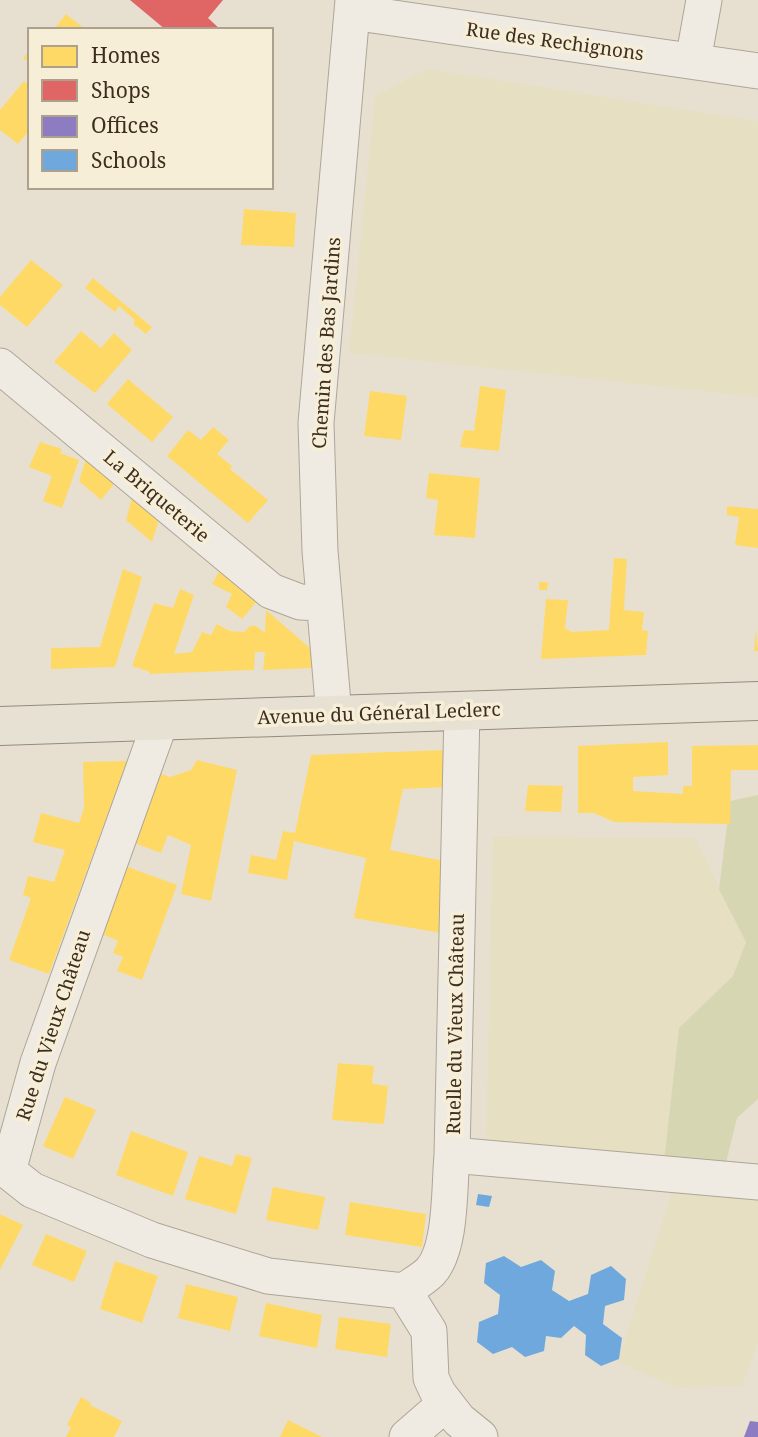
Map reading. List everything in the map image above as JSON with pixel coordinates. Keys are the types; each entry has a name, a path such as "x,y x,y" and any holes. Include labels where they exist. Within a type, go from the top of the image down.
{"main road":[{"name":"Avenue du Général Leclerc","path":"0,726 758,701"}],"street":[{"path":"693,61 704,0"},
{"name":"Rue des Rechignons","path":"352,6 758,71"},
{"name":"Chemin des Bas Jardins","path":"334,715 323,603 316,423 352,6"},
{"name":"La Briqueterie","path":"0,366 271,591 300,602 323,603"},
{"name":"Ruelle du Vieux Château","path":"462,711 452,1155 758,1182"},
{"name":"Rue du Vieux Château","path":"161,720 38,1063 8,1171 32,1190 152,1240 268,1276 404,1291"},
{"path":"452,1155 446,1228 439,1257 431,1271 404,1291 429,1331 431,1378 445,1404 480,1437"},
{"path":"407,1437 445,1404"}],"shaded area":[{"path":"427,69 758,121 758,397 349,353 375,97"},
{"path":"493,836 695,838 746,942 733,976 679,1028 664,1162 486,1147"},
{"path":"673,1188 758,1197 758,1342 742,1386 677,1388 618,1362"}],"green space":[{"path":"758,795 758,1099 737,1118 725,1167 664,1162 679,1028 733,976 746,942 719,889 730,801"}],"building: Homes":[{"path":"66,14 84,28 55,28"},
{"path":"24,81 28,84 28,132 18,144 0,130 0,110"},
{"path":"244,209 296,213 294,247 241,245"},
{"path":"31,260 63,285 27,327 0,305 0,297"},
{"path":"93,278 152,327 146,334 133,324 135,320 119,306 115,312 85,288"},
{"path":"81,331 101,348 114,333 132,350 95,393 54,362"},
{"path":"128,379 173,417 152,442 107,404"},
{"path":"480,386 506,390 499,451 460,447 464,430 474,431"},
{"path":"370,391 407,396 401,440 364,436"},
{"path":"213,427 229,440 217,454 232,466 230,469 268,500 248,523 167,456 188,430 201,440"},
{"path":"40,442 62,449 60,453 79,460 62,508 43,501 52,476 29,467"},
{"path":"86,459 115,483 101,500 79,481"},
{"path":"429,473 480,478 475,538 434,535 438,500 426,498"},
{"path":"132,498 159,520 152,542 126,520"},
{"path":"727,506 758,509 758,548 735,545 739,517 727,515"},
{"path":"614,558 627,559 624,610 644,612 642,630 648,631 646,655 541,659 546,599 568,600 565,628 572,632 609,630"},
{"path":"123,569 142,577 115,667 51,669 51,648 100,647"},
{"path":"220,570 257,601 242,619 226,607 232,594 212,584"},
{"path":"539,582 548,582 547,590 539,590"},
{"path":"180,589 194,595 174,654 192,652 202,632 211,635 217,624 230,631 244,632 250,626 256,626 265,633 266,610 311,649 312,668 263,670 265,652 255,652 254,670 149,674 150,672 132,666 154,603 173,608"},
{"path":"756,629 758,651 754,651"},
{"path":"668,742 668,775 633,777 633,791 683,794 683,786 692,786 692,746 758,745 758,770 731,770 730,824 614,822 594,813 578,813 578,746"},
{"path":"446,750 447,787 403,789 390,850 444,861 441,933 354,918 366,858 294,841 287,880 248,873 251,855 276,860 283,831 295,833 311,755"},
{"path":"197,760 237,770 211,901 181,894 191,845 168,835 161,853 134,843 159,773 170,777 191,770"},
{"path":"127,761 49,974 9,960 31,898 23,895 28,876 54,882 65,850 33,842 41,813 79,823 84,808 83,762"},
{"path":"528,785 563,786 561,812 525,811"},
{"path":"125,866 177,885 142,980 117,971 123,957 113,953 118,941 100,933"},
{"path":"338,1063 374,1066 372,1084 388,1086 384,1124 332,1120"},
{"path":"65,1097 96,1110 73,1159 43,1146"},
{"path":"131,1131 188,1152 173,1196 116,1175"},
{"path":"236,1154 252,1158 236,1214 185,1199 199,1156 232,1166"},
{"path":"273,1187 325,1197 318,1230 266,1220"},
{"path":"350,1202 426,1214 422,1247 345,1235"},
{"path":"0,1214 23,1225 0,1270"},
{"path":"46,1234 87,1251 74,1282 32,1265"},
{"path":"115,1261 158,1276 142,1323 100,1309"},
{"path":"186,1284 238,1297 230,1331 178,1318"},
{"path":"266,1303 322,1315 317,1348 259,1336"},
{"path":"339,1317 391,1324 387,1357 335,1349"},
{"path":"81,1397 91,1403 90,1405 122,1421 114,1437 66,1437 71,1427 67,1425"},
{"path":"288,1420 322,1437 280,1437"}],"building: Shops":[{"path":"130,0 223,0 208,18 219,28 164,28"}],"building: Offices":[{"path":"750,1421 758,1422 758,1437 744,1437"}],"building: Schools":[{"path":"478,1194 492,1196 489,1207 476,1205"},
{"path":"504,1256 521,1267 541,1260 555,1271 552,1290 569,1301 588,1294 591,1275 611,1266 626,1279 624,1300 605,1306 603,1324 622,1338 619,1359 601,1366 585,1355 586,1335 574,1326 561,1338 546,1336 544,1351 525,1357 512,1347 493,1354 477,1342 479,1322 498,1314 500,1295 484,1283 486,1263"}]}
